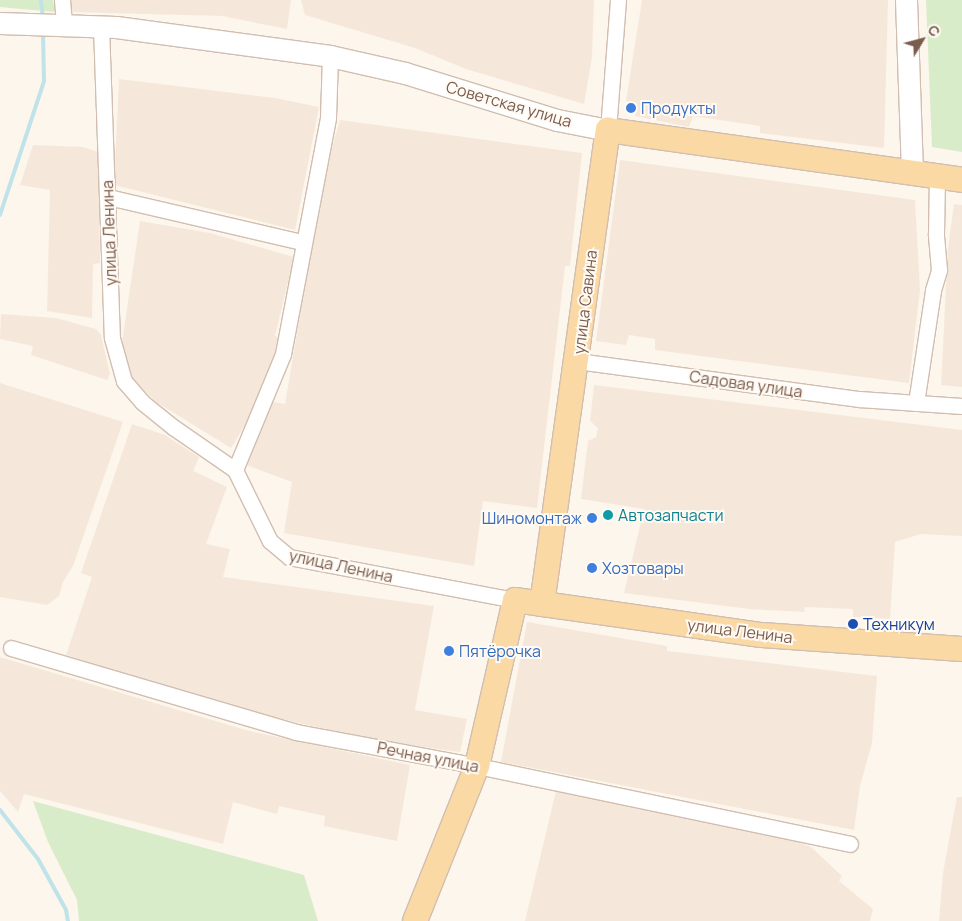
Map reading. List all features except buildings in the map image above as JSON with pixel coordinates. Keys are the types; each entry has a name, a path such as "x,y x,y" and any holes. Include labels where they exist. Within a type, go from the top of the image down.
{"main road":[{"name":"Советская улица","path":"608,130 962,180"},
{"name":"улица Савина","path":"542,604 608,130"},
{"name":"улица Ленина","path":"515,600 762,636 962,649"},
{"path":"415,921 477,766 515,600"}],"street":[{"path":"61,24 62,0"},
{"name":"улица Савина","path":"608,130 618,0"},
{"path":"906,0 912,172"},
{"name":"Советская улица","path":"0,23 101,26 330,56 405,73 557,120 608,130"},
{"name":"улица Ленина","path":"101,26 112,338 124,381 142,402 173,427 235,470 270,541 289,557 515,600"},
{"path":"235,470 283,354 302,242 328,117 330,56"},
{"path":"916,403 933,290 939,270 936,233 937,176"},
{"path":"108,198 302,242"},
{"name":"Садовая улица","path":"577,361 859,399 962,406"},
{"name":"Речная улица","path":"11,648 296,732 477,766 850,844"}],"shaded area":[{"path":"71,0 291,0 287,29 222,16 71,12"},
{"path":"301,0 594,0 592,57 584,104 466,69 415,48 305,15"},
{"path":"642,0 888,0 884,148 760,133 760,126 693,116 689,127 635,116 637,103 626,101"},
{"path":"119,79 275,98 319,107 295,230 114,185"},
{"path":"340,120 582,153 570,266 565,266 537,508 483,501 474,566 284,533 292,482 246,465 268,401 285,404 323,178"},
{"path":"33,145 83,147 98,152 100,263 93,264 92,318 47,311 50,190 20,185"},
{"path":"620,160 915,200 920,290 909,383 655,350 655,339 629,335 626,345 596,341"},
{"path":"954,204 962,205 962,387 941,385 948,248"},
{"path":"140,221 210,233 294,257 275,336 281,338 261,399 231,448 156,402 130,376 120,356"},
{"path":"1,314 56,318 96,329 101,335 110,374 107,380 31,355 33,346 0,339"},
{"path":"0,383 123,422 73,566 63,582 59,596 47,605 0,597"},
{"path":"594,385 962,430 962,536 921,534 895,542 890,619 853,617 853,609 805,607 804,612 749,609 624,593 644,509 581,499 588,441 596,437 598,428 590,421"},
{"path":"132,424 165,435 199,457 193,471 227,487 206,544 230,549 223,577 434,606 415,710 467,719 460,752 380,741 303,724 187,695 66,655 92,577 81,573"},
{"path":"527,622 667,646 667,651 877,676 872,743 860,786 854,830 501,762"},
{"path":"0,657 249,731 410,765 397,841 324,826 325,816 279,806 277,814 233,802 223,844 24,794 18,812 0,791"},
{"path":"556,791 775,834 811,847 842,876 839,881 873,909 870,921 525,921"},
{"path":"957,797 962,797 962,921 939,921 943,873"}],"green space":[{"path":"0,0 53,0 55,12 0,7"},
{"path":"926,0 962,0 962,152 932,147"},
{"path":"33,801 304,875 318,921 79,921 77,900 48,842"}],"waterway":[{"path":"41,0 43,18"},
{"path":"0,215 44,81 43,32"},
{"path":"0,810 38,859 66,910 68,921"}],"place":[{"name":"Продукты","path":"631,108"},
{"name":"Автозапчасти","path":"608,515"},
{"name":"Шиномонтаж","path":"592,518"},
{"name":"Хозтовары","path":"592,568"},
{"name":"Техникум","path":"853,624"},
{"name":"Пятёрочка","path":"449,651"}]}
